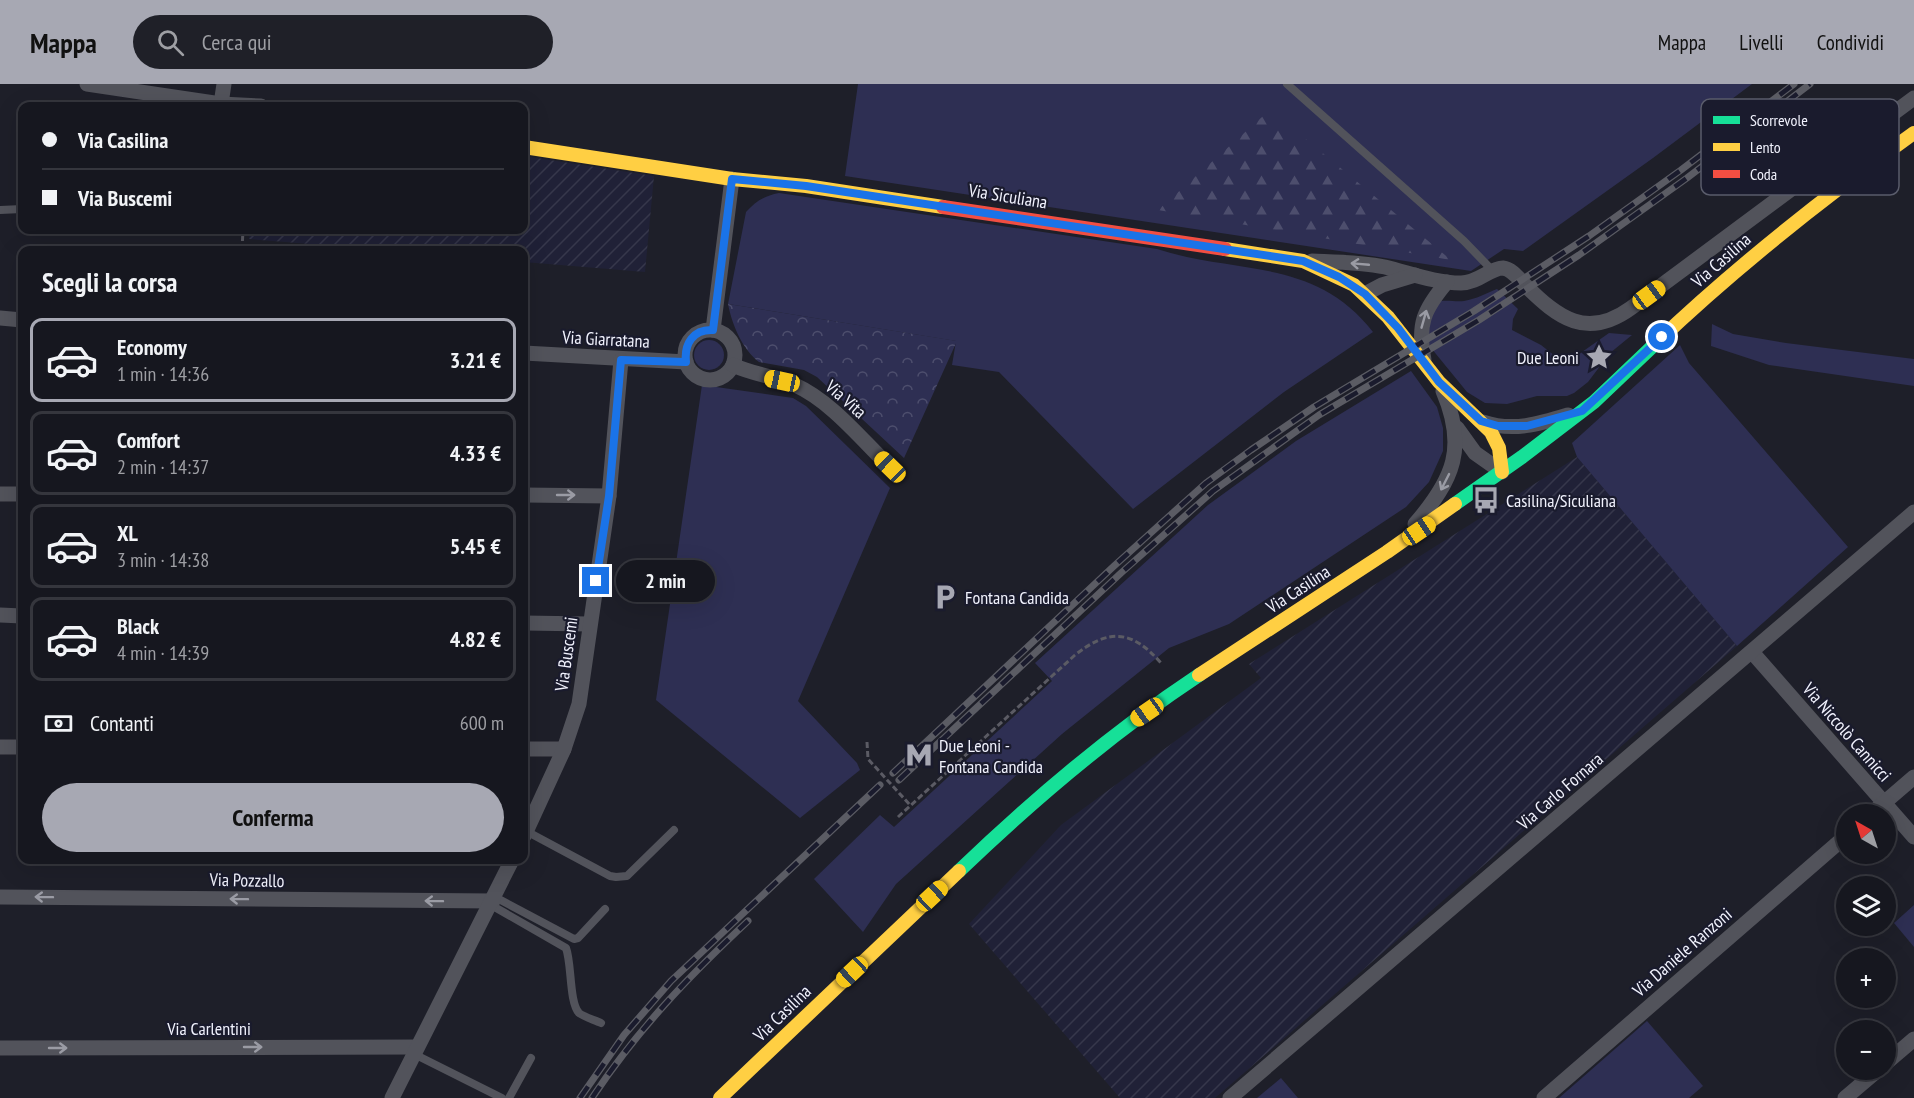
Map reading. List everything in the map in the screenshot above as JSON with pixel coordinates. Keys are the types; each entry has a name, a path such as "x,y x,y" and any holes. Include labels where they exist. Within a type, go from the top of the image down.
{"main road":[{"name":"Via Casilina","path":"1899,144 1914,133"},
{"name":"Via Siculiana","path":"528,148 732,179 806,186 1303,261 1339,277 1365,294 1398,328 1439,382 1481,421 1496,440 1501,456 1502,472"},
{"name":"Via Casilina","path":"720,1098 999,833 1087,757 1196,677 1387,552 1502,472 1582,411 1699,303 1773,238 1828,195"}],"street":[{"path":"87,84 181,102"},
{"path":"221,102 224,84"},
{"path":"1899,109 1914,98"},
{"path":"713,330 732,179"},
{"path":"1303,261 1365,264 1447,282 1470,283 1501,268 1509,270 1546,304 1573,322 1592,325 1611,320 1631,308 1783,195"},
{"path":"1365,294 1383,285 1415,275"},
{"path":"1425,363 1421,342 1423,318 1429,304 1447,282"},
{"path":"0,318 18,320"},
{"path":"713,330 722,333 731,341 734,348 733,364 726,374 706,380 693,373 686,362 686,347 691,338 699,332 713,330"},
{"name":"Via Giarratana","path":"528,353 686,362"},
{"name":"Via Buscemi","path":"528,827 564,749 579,704 609,496 621,360"},
{"name":"Via Vita","path":"733,364 757,375 794,384 815,396 890,467"},
{"path":"1439,382 1455,426 1475,453 1502,472"},
{"path":"1481,421 1498,426 1519,428 1582,411"},
{"path":"1387,552 1424,514 1443,486 1454,454 1455,426"},
{"path":"0,494 18,494"},
{"path":"528,495 609,496"},
{"name":"Via Carlo Fornara","path":"1230,1098 1914,512"},
{"path":"0,615 18,616"},
{"path":"528,623 589,624"},
{"name":"Via Niccolò Cannicci","path":"1752,652 1884,804"},
{"path":"0,747 18,747"},
{"path":"528,749 564,749"},
{"path":"1884,804 1914,777"},
{"name":"Via Niccolò Cannicci","path":"1896,817 1914,837"},
{"name":"Via Daniele Ranzoni","path":"1544,1098 1836,845"},
{"path":"392,1098 510,864"},
{"name":"Via Pozzallo","path":"0,897 493,901"},
{"path":"1896,1054 1914,1039"},
{"name":"Via Carlentini","path":"0,1048 415,1050"},
{"path":"1845,1098 1866,1080"}],"lane":[{"path":"1287,84 1464,241 1493,271"},
{"path":"0,210 18,209"},
{"path":"528,835 610,876 621,878 627,876 674,830"},
{"path":"493,901 574,939 578,938 605,909"},
{"path":"493,901 566,948 570,959 574,1004 580,1013 601,1023"},
{"path":"415,1050 502,1098"},
{"path":"509,1098 531,1058"}],"path":[{"path":"898,817 1075,655 1096,640 1113,636 1131,640 1148,649 1161,663"},
{"path":"867,742 868,759 910,806"}],"shaded area":[{"path":"528,157 654,176 645,272 528,262 528,246 334,246 249,239 250,234 528,234"},
{"path":"1577,457 1737,646 1215,1098 1120,1098 969,924 1061,825 1261,678 1249,664"}],"green space":[{"path":"858,84 1752,84 1732,99 1701,99 1701,122 1523,251 1504,249 1471,271 845,176"},
{"path":"1271,110 1451,260 1158,210"},
{"path":"779,193 1157,249 1187,257 1273,272 1326,291 1350,308 1373,332 1284,392 1133,509 999,372 952,365 956,341 728,304 746,212 761,199"},
{"path":"1497,289 1518,309 1513,319 1512,330 1541,345 1565,364 1609,333 1632,335 1610,353 1588,382 1574,393 1567,396 1537,396 1507,404 1485,403 1467,392 1427,343 1425,326 1435,302 1468,300"},
{"path":"728,304 957,341 904,458 817,377 804,370 759,362 753,357 739,336"},
{"path":"1712,324 1733,334 1914,359 1914,386 1769,365 1711,346"},
{"path":"709,340 719,345 724,355 719,365 709,370 699,365 694,355 699,345"},
{"path":"1680,345 1689,363 1848,547 1737,646 1577,457 1572,443"},
{"path":"1411,371 1437,407 1443,428 1443,451 1429,482 1406,507 1229,624 1169,648 1062,734 896,884 863,932 814,879 880,815 894,827 1052,681 1035,663 1208,505 1296,441"},
{"path":"702,385 793,398 806,406 890,488 798,701 857,763 860,770 800,818 656,700"},
{"path":"1914,905 1914,947 1896,925 1896,921"},
{"path":"1647,1021 1703,1086 1689,1098 1559,1098"},
{"path":"1281,1078 1298,1098 1257,1098"}],"railway":[{"path":"1774,99 1794,84"},
{"path":"1790,99 1810,84"},
{"path":"893,773 1206,483 1314,407 1474,311 1589,236 1701,155"},
{"path":"899,780 1121,573 1213,491 1319,415 1479,320 1579,255 1701,167"},
{"path":"580,1098 624,1035 671,981 880,785"},
{"path":"592,1098 646,1026 748,921"}],"traffic: fast":[{"path":"1455,504 1594,402 1655,344"},
{"path":"959,871 1075,767 1199,675"}],"traffic: slow":[{"path":"1899,144 1914,133"},
{"path":"528,148 732,179 806,186 943,207"},
{"path":"1655,344 1717,287 1830,195"},
{"path":"1225,249 1303,261 1354,285 1388,317 1439,382 1491,432 1499,448 1502,472"},
{"path":"1199,675 1387,552 1455,504"},
{"path":"720,1098 959,871"}],"traffic: jam":[{"path":"943,207 1225,249"}],"place":[{"name":"Due Leoni","path":"1599,357"},
{"name":"Casilina/Siculiana","path":"1486,500"},
{"name":"Fontana Candida","path":"945,597"},
{"name":"Due Leoni - Fontana Candida","path":"919,755"}],"route":[{"path":"596,581 609,496 621,360 686,362 686,347 691,338 699,332 713,330 732,179 806,186 1303,261 1339,277 1365,294 1398,328 1439,382 1481,421 1498,426 1513,428 1527,426 1582,411 1662,337"}]}
